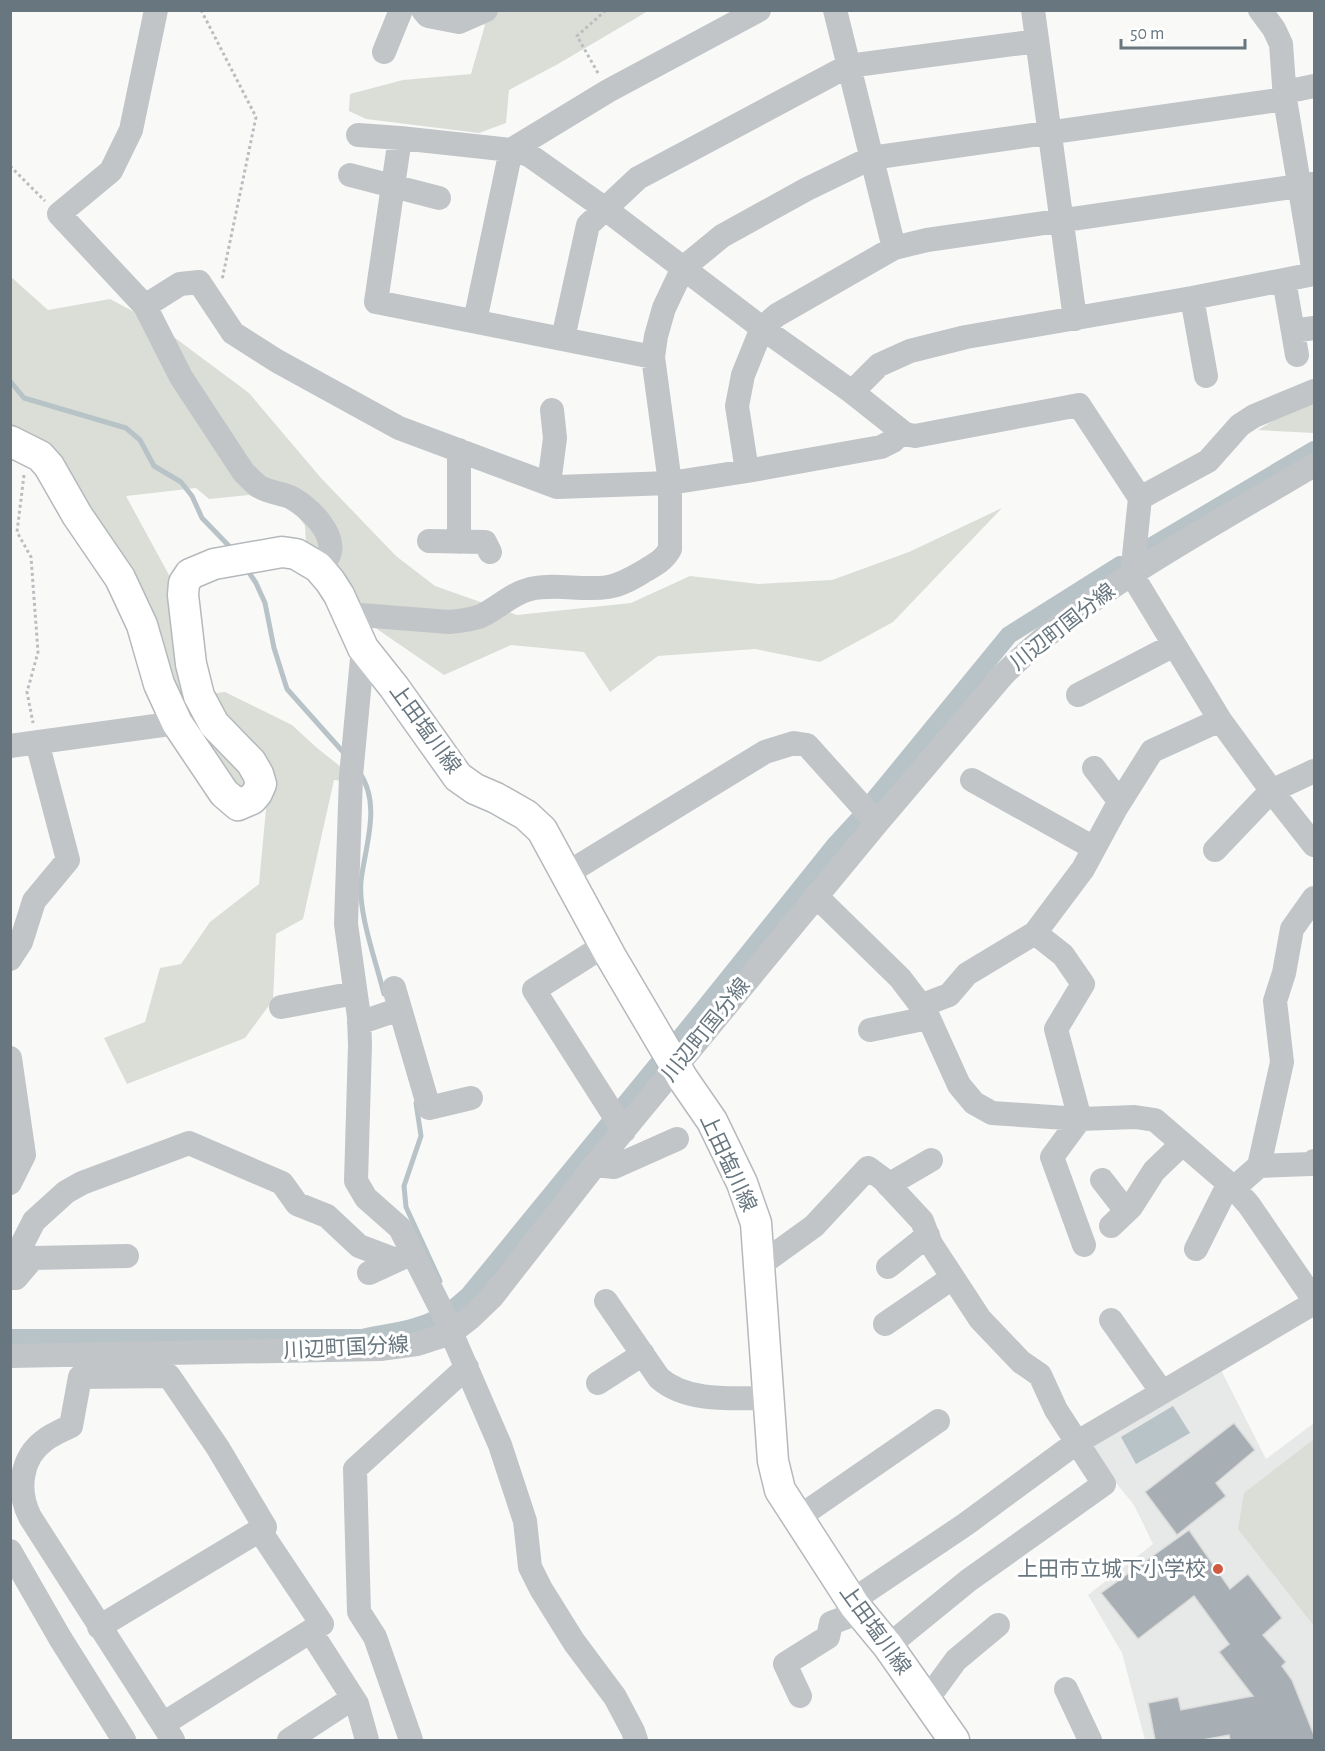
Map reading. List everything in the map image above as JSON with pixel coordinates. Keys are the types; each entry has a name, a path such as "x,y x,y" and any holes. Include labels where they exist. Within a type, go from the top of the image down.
{"main road":[{"name":"上田塩川線","path":"15,454 40,456 50,466 77,515 120,578 142,625 159,684 177,723 206,769 224,793 238,805 252,799 261,784 252,762 214,724 199,696 191,664 183,595 184,583 190,574 214,564 282,552 296,554 318,567 334,588 363,648 394,687 458,777 526,815 542,830 604,945 677,1066 683,1079 694,1131 742,1182 756,1223 773,1461 780,1490 855,1606 888,1646 954,1740"}],"street":[{"path":"156,10 131,130 126,141 111,171 59,214 145,306 181,377 244,473 256,485 289,497 305,507 322,526 330,548 328,557 318,567"},
{"path":"384,52 401,10"},
{"path":"423,10 428,16 459,22 486,10"},
{"path":"475,321 511,150 608,91 759,10"},
{"path":"835,10 894,248"},
{"path":"1033,10 1075,319"},
{"path":"852,392 879,365 910,351 966,337 1192,298 1314,274 1307,185 1285,96 1281,44 1274,29 1260,10"},
{"path":"563,338 588,225 638,178 848,66 1037,41"},
{"path":"348,614 449,622 482,615 528,589 549,586 611,587 632,579 666,558 670,549 670,483 653,357 664,308 682,268 723,236 807,189 871,158 1285,96 1314,86"},
{"path":"358,135 511,150 529,155 852,392 901,433 915,436 1079,405 1140,498 1132,575 1220,720 1271,791 1314,844"},
{"path":"400,138 376,302 653,357"},
{"path":"350,175 439,198"},
{"path":"747,471 738,406 743,375 762,328 777,315 894,248 927,240 1307,185"},
{"path":"1284,280 1304,330 1297,355"},
{"path":"145,306 180,284 199,282 233,333 277,361 399,428 557,487 670,483 747,471 881,447 893,441 901,433"},
{"path":"1192,298 1206,376"},
{"path":"1140,498 1208,461 1240,425 1254,416 1314,391"},
{"path":"549,484 555,438 552,410"},
{"path":"459,450 459,542"},
{"name":"川辺町国分線","path":"10,1356 380,1349 417,1344 446,1321 492,1297 595,1165 816,896 1003,675 1027,651 1132,575 1314,465"},
{"path":"429,541 485,543 490,552"},
{"path":"1078,695 1174,645"},
{"path":"355,993 346,924 352,768 363,648"},
{"path":"870,1030 924,1012 949,995 967,974 1035,933 1083,869 1120,802 1152,751 1220,720"},
{"path":"10,746 177,723"},
{"path":"10,959 21,942 34,901 68,860 37,742"},
{"path":"566,874 765,752 794,742 807,745 877,823"},
{"path":"1094,768 1120,802"},
{"path":"1215,850 1271,791 1314,771"},
{"path":"972,780 1094,848"},
{"path":"800,1696 785,1664 828,1637 831,1623 847,1617 862,1594 966,1524 1076,1443 1314,1301 1249,1205 1234,1188 1155,1120 1135,1117 1080,1119 992,1113 974,1103 959,1085 924,1012 900,978 816,896"},
{"path":"1259,1167 1282,1062 1275,1001 1284,974 1292,929 1314,898"},
{"path":"1035,933 1063,955 1083,984 1056,1029 1080,1119"},
{"path":"604,945 534,990 624,1131"},
{"path":"281,1007 355,993 386,1009 429,1108 471,1098"},
{"path":"386,1009 360,1045 356,1180 366,1198 400,1228 404,1257 446,1321 500,1445 525,1521 531,1567 541,1589 574,1642 615,1697 636,1740"},
{"path":"10,1058 24,1155 10,1183"},
{"path":"1080,1119 1052,1157 1084,1245"},
{"path":"595,1165 614,1167 694,1131"},
{"path":"10,1268 34,1221 66,1192 82,1183 189,1143 282,1183 297,1204 327,1216 359,1246 404,1257"},
{"path":"1102,1180 1119,1218 1154,1171 1182,1144"},
{"path":"888,1185 931,1160"},
{"path":"1196,1249 1224,1193 1234,1188 1259,1167 1300,1165 1314,1161"},
{"path":"760,1265 814,1226 868,1168 888,1185 922,1221 931,1244 980,1319 1021,1362 1040,1375 1056,1410 1104,1484 969,1580 888,1646"},
{"path":"888,1267 928,1235"},
{"path":"10,1279 16,1278 33,1258 127,1256"},
{"path":"369,1273 404,1257"},
{"path":"885,1324 952,1278"},
{"path":"606,1301 659,1378 669,1387 714,1397 769,1398"},
{"path":"1111,1320 1162,1392"},
{"path":"598,1383 643,1354"},
{"path":"411,1740 375,1637 359,1612 355,1469 467,1366"},
{"path":"99,1627 265,1527 230,1468 169,1376 80,1377 71,1426 45,1440 31,1453 22,1474 24,1507 99,1627 168,1732 322,1624 260,1531"},
{"path":"799,1517 938,1421"},
{"path":"10,1551 60,1638 124,1740"},
{"path":"926,1701 956,1660 998,1624"},
{"path":"311,1632 353,1698 363,1722 367,1740"},
{"path":"1066,1689 1090,1740"},
{"path":"289,1740 353,1698"}],"path":[{"path":"201,10 256,117 216,309"},
{"path":"606,10 577,36 608,91"},
{"path":"10,166 59,214"},
{"path":"15,454 24,475 17,532 31,557 38,652 27,692 37,742"}],"shaded area":[{"path":"451,11 648,11 509,90 506,123 479,133 366,119 349,111 350,94 403,80 471,74 485,25"},
{"path":"10,276 48,310 110,299 155,323 249,393 321,478 396,556 435,586 517,615 631,603 690,576 758,584 832,580 909,552 1002,508 893,622 820,662 755,649 658,656 610,692 584,652 511,645 444,675 361,618 306,544 305,526 296,513 283,505 263,501 249,495 209,499 196,488 126,496 169,575 192,696 225,692 292,725 346,771 345,781 334,780 303,919 276,934 273,1000 245,1038 127,1084 104,1038 145,1022 160,968 181,964 210,922 259,884 266,809 230,789 213,768 148,624 11,434"},
{"path":"1314,398 1314,433 1258,430 1302,403"},
{"name":"上田市立城下小学校","path":"1219,1366 1266,1459 1314,1423 1314,1740 1145,1740 1122,1653 1088,1595 1153,1544 1134,1505 1086,1446"},
{"path":"1173,1406 1190,1433 1136,1464 1121,1437"},
{"path":"1314,1439 1314,1626 1238,1529 1244,1493"}],"building":[{"path":"1234,1423 1255,1450 1216,1483 1226,1496 1177,1535 1145,1492"},
{"path":"1189,1530 1230,1589 1248,1574 1282,1618 1263,1635 1286,1662 1282,1666 1292,1680 1314,1740 1230,1740 1229,1735 1202,1740 1155,1740 1148,1703 1178,1697 1181,1710 1253,1696 1219,1652 1229,1644 1194,1596 1138,1639 1101,1593"}],"waterway":[{"path":"10,381 24,398 126,428 140,440 154,466 181,482 192,496 202,518 232,549"},
{"path":"1147,549 1314,450"},
{"path":"873,801 1009,635 1120,565"},
{"path":"246,568 265,603 274,648 287,689 344,753"},
{"path":"359,772 366,784 371,811 361,881 362,908 384,994"},
{"path":"681,1037 836,844 858,820"},
{"path":"10,1338 362,1338 428,1323 450,1311 469,1295 658,1064"},
{"path":"416,1103 421,1136 404,1186 406,1207 440,1281"}],"place":[{"name":"上田市立城下小学校","path":"1218,1569"}]}
